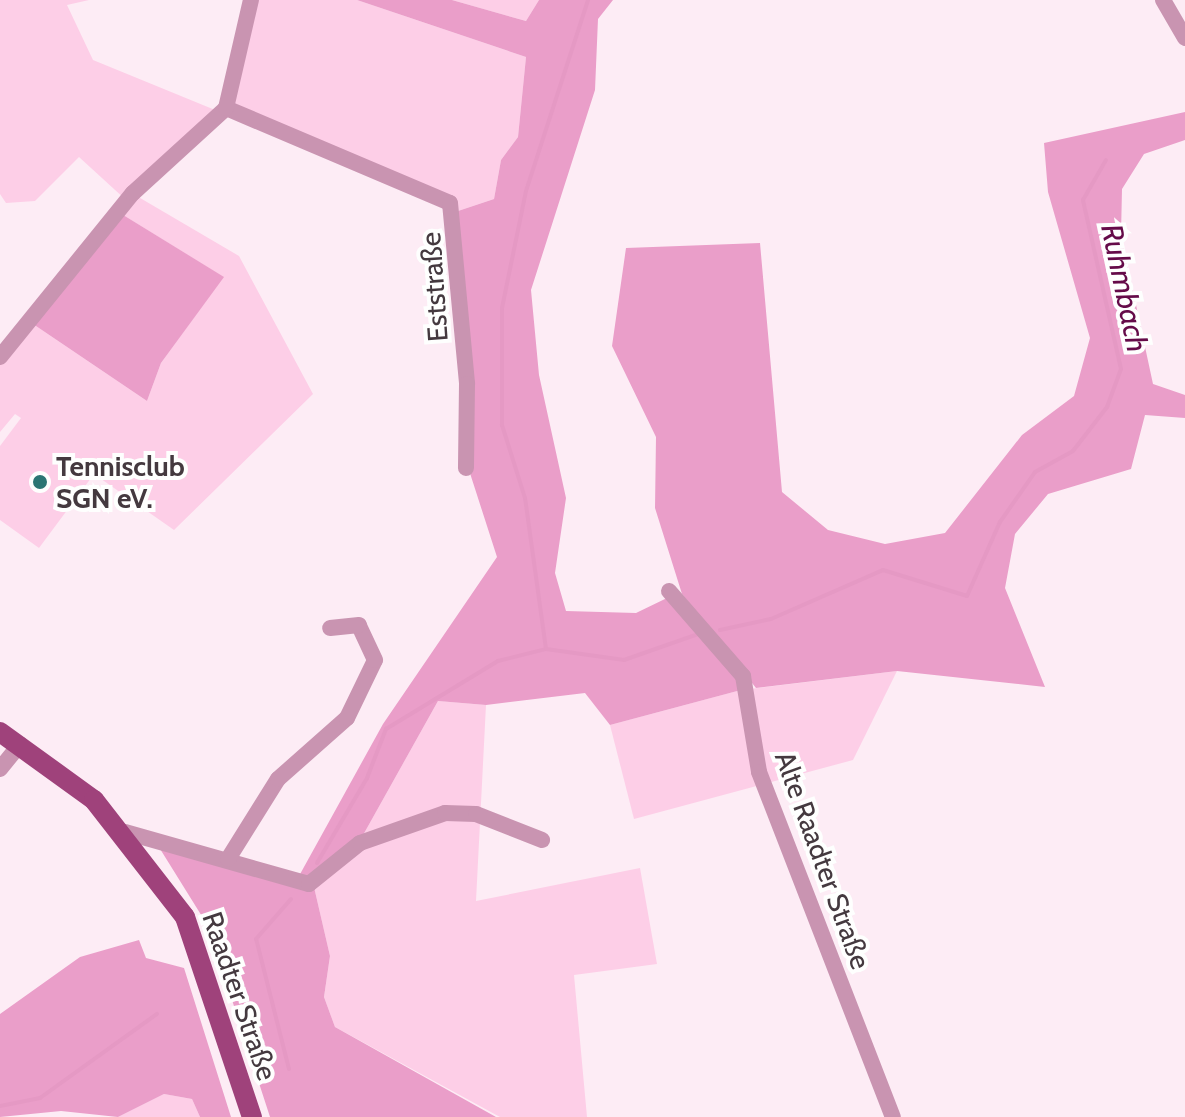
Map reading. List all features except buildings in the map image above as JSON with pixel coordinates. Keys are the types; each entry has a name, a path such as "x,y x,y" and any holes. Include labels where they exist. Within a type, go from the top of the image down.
{"main road":[{"name":"Raadter Straße","path":"0,732 20,744 125,832 185,917 252,1117"}],"street":[{"path":"0,357 133,193 226,108 251,0"},
{"path":"1163,0 1185,38"},
{"name":"Eststraße","path":"226,108 450,203 467,384 466,468"},
{"name":"Alte Raadter Straße","path":"669,591 743,676 759,772 893,1117"},
{"path":"228,859 278,779 347,718 375,660 359,625 330,628"},
{"path":"0,769 20,744"},
{"path":"125,832 309,884 360,843 445,813 476,814 542,840"}],"shaded area":[{"path":"0,0 89,0 67,5 93,60 220,112 126,200 79,157 35,201 6,203 0,194"},
{"path":"253,0 357,0 526,57 518,137 501,160 494,199 455,212 229,106"},
{"path":"357,0 452,0 526,21 539,0 613,0 598,19 595,90 531,290 539,375 566,498 555,573 566,611 636,613 667,598 730,664 741,690 610,725 585,693 486,705 438,701 362,837 317,880 299,876 383,724 497,557 468,467 455,212 494,199 501,160 518,137 526,57"},
{"path":"452,0 539,0 526,21"},
{"path":"1185,112 1185,140 1144,154 1122,189 1121,235 1153,384 1185,395 1185,418 1145,415 1131,469 1048,494 1015,534 1005,588 1045,687 897,671 756,688 682,594 655,508 656,437 612,346 626,248 760,243 782,492 828,530 885,544 945,533 1022,435 1074,396 1090,338 1048,192 1044,143"},
{"path":"135,195 239,256 313,394 174,530 94,474 39,548 0,520 0,446 21,418 15,414 0,432 0,364 33,324 147,401 161,363 223,277 120,213"},
{"path":"120,213 224,277 161,363 147,401 33,324"},
{"path":"897,671 853,760 634,819 610,725 741,690"},
{"path":"438,701 486,705 476,901 640,868 657,964 574,975 587,1117 500,1117 335,1027 324,997 330,956 314,887 362,837"},
{"path":"157,844 314,887 330,956 324,997 335,1027 496,1117 270,1117 208,926"},
{"path":"139,940 146,958 184,968 231,1117 200,1117 192,1099 164,1094 118,1117 61,1111 0,1117 0,1014 80,957"},
{"path":"164,1094 192,1099 200,1117 118,1117"}],"waterway":[{"name":"Ruhmbach","path":"546,649 525,498 502,425 502,308 526,191 588,0"},
{"name":"Ruhmbach","path":"720,630 771,619 883,570 967,596 1000,522 1035,472 1073,451 1107,407 1121,369 1083,200 1106,160"},
{"name":"Ruhmbach","path":"317,863 367,778 386,729 498,661 546,649 624,660 701,633"},
{"path":"289,1069 256,939 291,899"},
{"name":"Ruhmbach","path":"0,1106 40,1098 157,1014"}],"place":[{"name":"Tennisclub SGN eV.","path":"40,482"}]}
